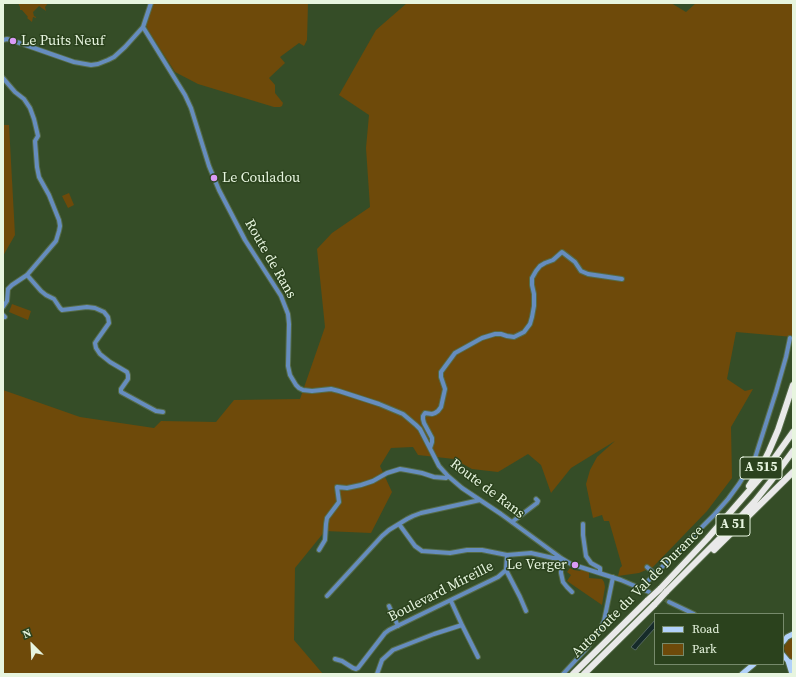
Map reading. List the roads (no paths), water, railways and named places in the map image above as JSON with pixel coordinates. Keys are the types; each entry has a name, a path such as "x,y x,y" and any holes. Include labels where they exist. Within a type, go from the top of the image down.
{"highway":[{"name":"A 515","path":"707,539 750,486 759,471 778,430 793,386"},
{"name":"Autoroute du Val de Durance","path":"574,674 660,589 707,539 762,477 793,432"},
{"name":"Autoroute du Val de Durance","path":"584,674 656,604 666,592 732,526 755,501 793,451"},
{"name":"A 515","path":"666,592 722,543 793,472"}],"main road":[{"path":"784,641 787,637 793,634"},
{"path":"786,659 792,674"},
{"path":"742,674 753,665"}],"street":[{"path":"3,40 11,40 74,62 91,65 98,64 114,57 143,27 151,3"},
{"name":"Route de Rans","path":"143,27 185,94 191,108 209,166 219,190 245,240 281,296 288,314 288,366 292,381 303,390 339,391 379,404 403,414 416,425 439,466 462,488 561,558 575,565 613,577 649,592"},
{"path":"3,78 15,92 24,99 30,108 38,136 35,141 39,177 49,195 60,226 56,241 27,276 8,289 7,301 3,307"},
{"path":"430,448 432,438 424,423 423,416 425,413 435,413 441,407 445,389 441,372 456,353 482,338 495,334 514,337 524,332 530,324 534,306 532,278 540,266 552,260 562,252 575,262 581,271 588,274 622,279"},
{"path":"27,276 41,291 54,299 62,310 82,307 95,308 104,312 108,317 109,323 95,343 96,348 100,354 110,362 127,372 128,379 121,389 121,392 156,411 163,412"},
{"path":"641,588 728,499 755,458 786,357 790,338"},
{"path":"319,550 325,540 327,518 339,502 337,487 347,488 361,485 387,473 400,469 440,478 446,478 448,476"},
{"path":"512,522 537,503 538,500 536,499"},
{"path":"327,596 389,530 421,513 480,500"},
{"path":"399,524 415,546 422,551 450,553 467,550 482,550 507,555"},
{"path":"583,524 586,556 591,563 600,568 600,573"},
{"name":"Boulevard Mireille","path":"335,659 342,661 353,668 358,668 385,633 498,577 506,570 507,555 531,553 553,558 561,558"},
{"path":"561,558 562,578 565,585 572,592"},
{"path":"647,567 655,574"},
{"path":"506,570 526,611"},
{"path":"563,674 587,648 600,629 604,621 613,577"},
{"path":"451,601 478,657"},
{"path":"669,602 692,613"},
{"path":"389,606 398,626"},
{"path":"377,674 382,660 393,650 462,625"}],"water":[{"path":"654,621 654,629 637,649 635,650 631,647"}],"tunnel":[{"path":"649,592 669,602"}],"place":[{"name":"Le Puits Neuf","path":"13,41"},
{"name":"Le Couladou","path":"214,178"},
{"name":"Le Verger","path":"575,565"}]}
